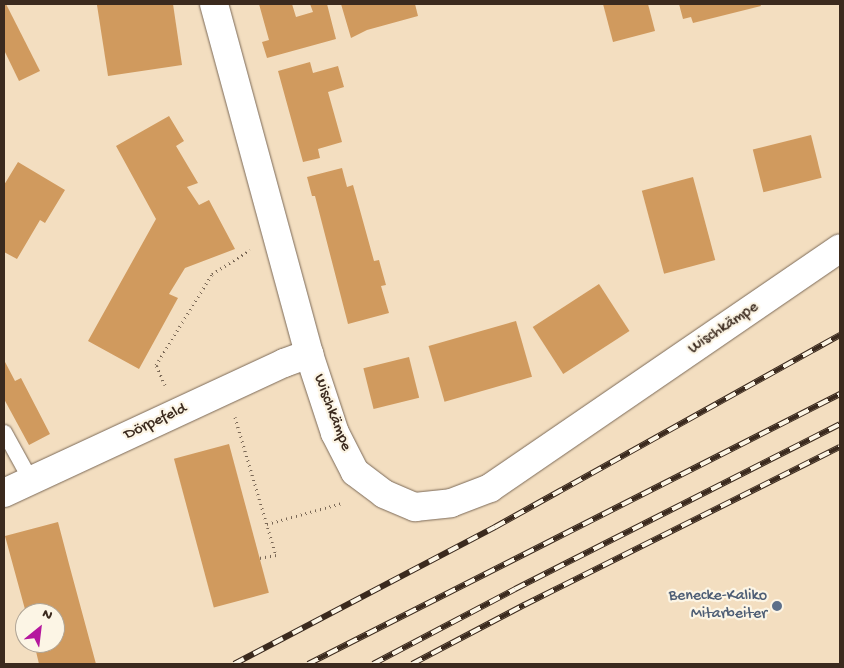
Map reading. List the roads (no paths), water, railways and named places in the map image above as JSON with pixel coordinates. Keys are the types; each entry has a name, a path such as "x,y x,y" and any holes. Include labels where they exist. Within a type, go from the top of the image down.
{"street":[{"name":"Wischkämpe","path":"214,4 308,354 335,434 355,472 384,494 415,506 451,503 490,488 840,248"},
{"name":"Dörpefeld","path":"4,494 284,363 308,354"}],"lane":[{"path":"4,432 31,481"}],"railway":[{"path":"234,664 495,527 840,335"},
{"path":"308,664 840,394"},
{"path":"373,664 515,589 840,424"},
{"path":"412,664 524,605 840,447"}],"place":[{"name":"Benecke-Kaliko Mitarbeiter","path":"777,606"}]}
